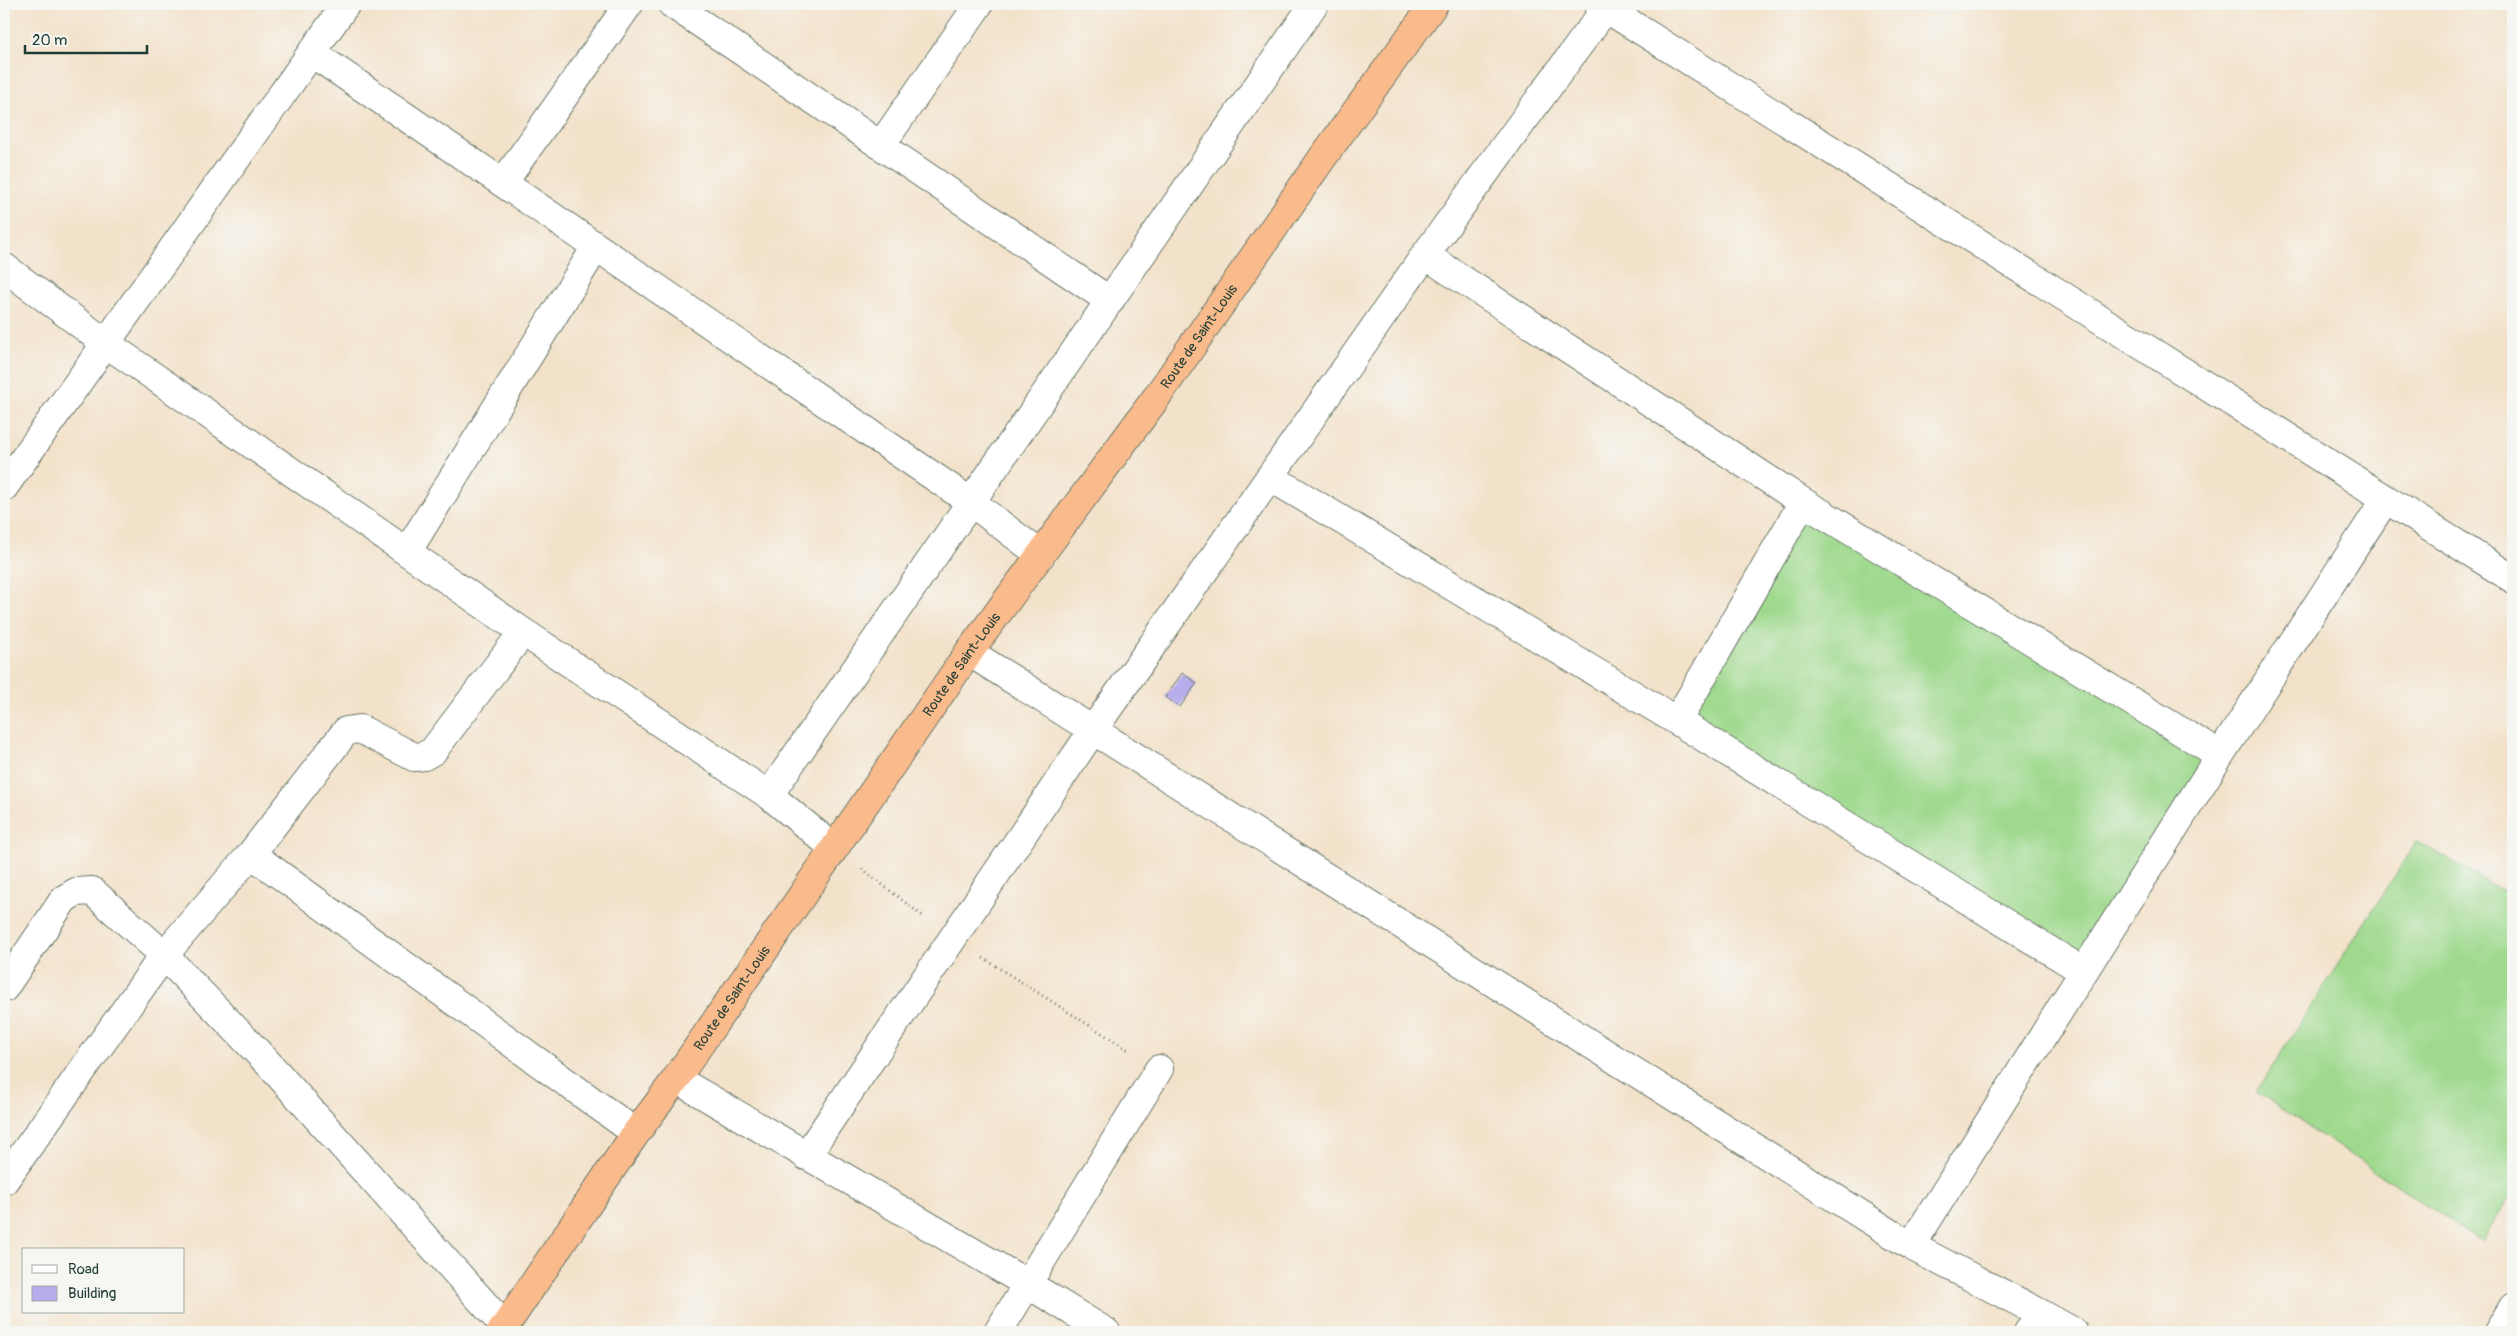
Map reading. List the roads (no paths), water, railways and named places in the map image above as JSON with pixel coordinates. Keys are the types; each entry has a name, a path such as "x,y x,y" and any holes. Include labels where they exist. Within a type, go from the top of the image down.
{"highway":[{"name":"Route de Saint-Louis","path":"503,1330 636,1133 676,1079 970,652 1156,398 1323,157 1434,4"}],"street":[{"path":"503,183 629,4"},
{"path":"672,4 1110,301"},
{"path":"881,145 979,4"},
{"path":"770,795 1314,4"},
{"path":"806,1156 1093,730 1425,255 1605,5 2385,500 2513,579"},
{"path":"4,487 312,53 340,6"},
{"path":"312,53 971,502 1041,555"},
{"path":"407,552 596,247"},
{"path":"1425,255 1803,502 2220,755"},
{"path":"4,267 107,344 523,632 770,795 834,848"},
{"path":"1270,477 1677,721 2084,971"},
{"path":"1910,1246 2220,755 2385,500"},
{"path":"1677,721 1803,502"},
{"path":"4,1181 164,955 251,854 346,731 360,729 414,756 424,756 433,751 523,632"},
{"path":"970,652 1910,1246 2034,1322 2074,1332"},
{"path":"251,854 636,1133"},
{"path":"4,988 64,899 76,892 92,891 164,955 268,1064 503,1330"},
{"path":"998,1332 1026,1283 1159,1069"},
{"path":"676,1079 1026,1283 1106,1332"},
{"path":"2498,1332 2513,1307"}]}
